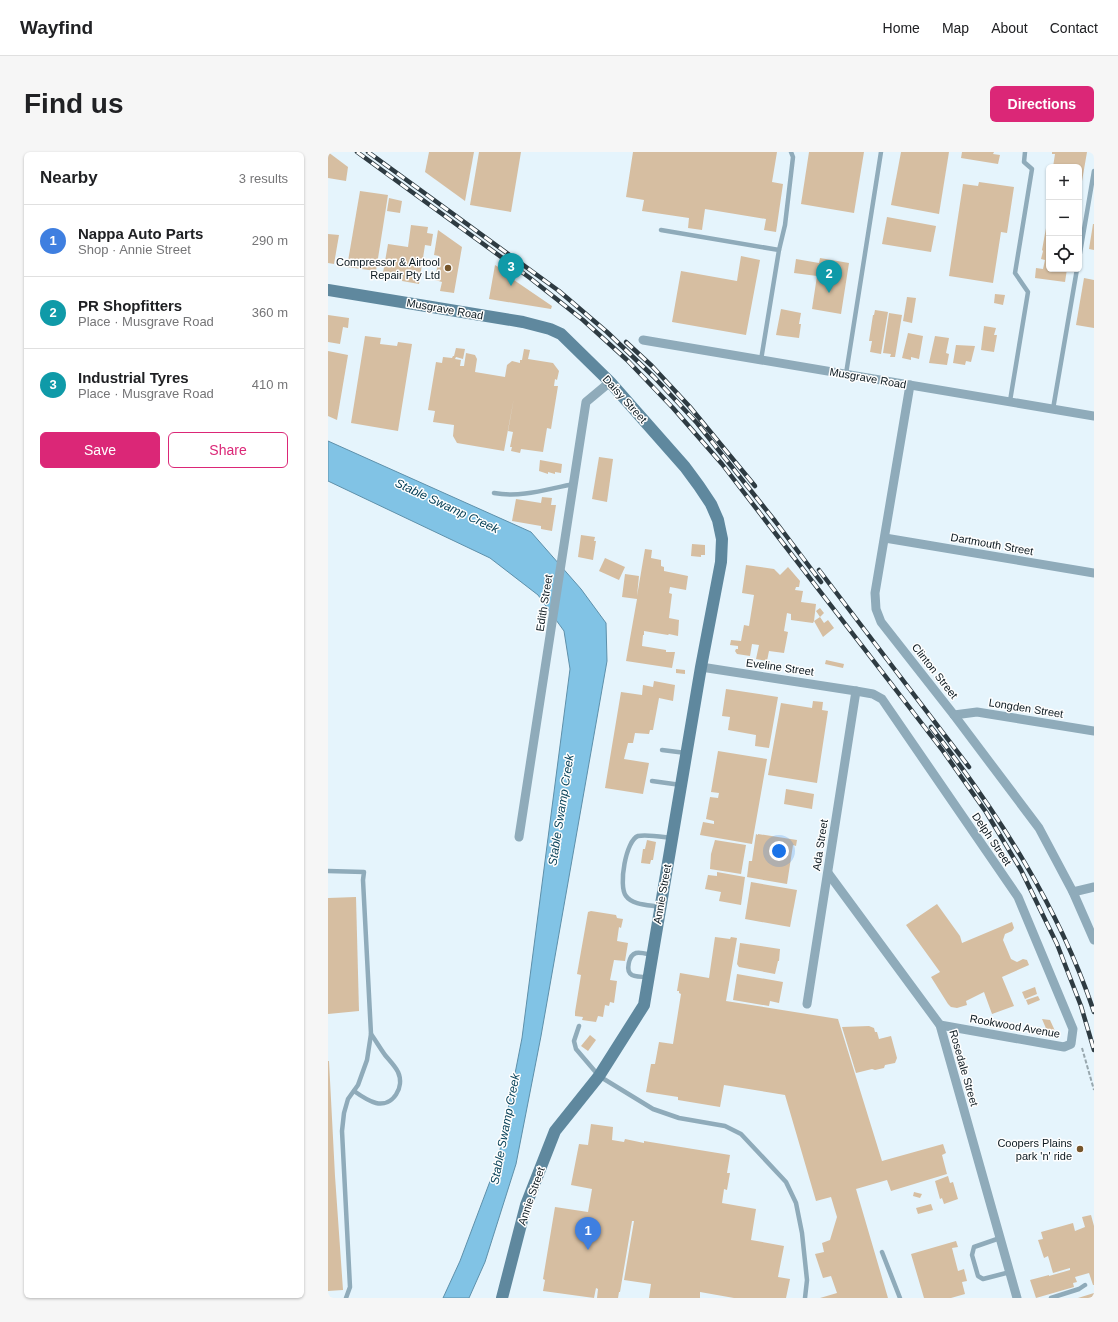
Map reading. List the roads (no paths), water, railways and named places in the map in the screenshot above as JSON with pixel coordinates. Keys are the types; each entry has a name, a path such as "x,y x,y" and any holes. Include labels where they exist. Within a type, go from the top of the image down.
{"street":[{"name":"Musgrave Road","path":"328,290 523,322 550,329 561,334"},
{"name":"Daisy Street","path":"561,334 610,382 685,468"},
{"name":"Musgrave Road","path":"643,340 1094,416"},
{"name":"Edith Street","path":"519,838 586,402 610,382"},
{"name":"Clinton Street","path":"910,385 875,593 876,610 881,622 954,715 1039,828 1073,892 1094,940"},
{"name":"Annie Street","path":"502,1298 526,1205 555,1131 599,1076 644,1005 686,753 721,562 722,539 718,520 711,504 685,468"},
{"name":"Dartmouth Street","path":"885,538 1094,573"},
{"name":"Eveline Street","path":"701,668 856,691"},
{"name":"Ada Street","path":"807,1004 856,691"},
{"name":"Delph Street","path":"856,691 873,694 882,699 1018,896 1073,1029"},
{"name":"Longden Street","path":"954,715 977,712 1094,731"},
{"name":"Rosedale Street","path":"828,873 940,1024 1017,1298"},
{"path":"1073,892 1094,887"},
{"name":"Rookwood Avenue","path":"940,1024 1064,1047 1071,1044 1073,1029"}],"lane":[{"path":"761,360 779,250 785,225 793,157 791,152"},
{"path":"846,374 881,152"},
{"path":"1010,401 1028,292 1015,273 1032,169 1024,162 1026,152"},
{"path":"1082,241 1094,171"},
{"path":"662,230 779,250"},
{"path":"1053,409 1076,272"},
{"path":"494,493 508,496 522,495 574,484"},
{"path":"662,750 686,753"},
{"path":"652,781 681,785"},
{"path":"660,907 633,901 626,897 623,890 622,880 628,851 632,841 638,836 672,838"},
{"path":"328,871 364,872 363,880 371,1034 367,1060 358,1085 348,1099 344,1113 342,1131 350,1287 346,1298"},
{"path":"648,977 633,975 629,972 628,968 630,960 634,955 638,953 652,955"},
{"path":"579,1026 574,1041 576,1049 599,1076 653,1109 679,1118 725,1126 741,1134 786,1182 796,1203 802,1233 807,1280 805,1298"},
{"path":"354,1091 364,1098 377,1103 388,1102 396,1096 400,1085 398,1072 383,1053 371,1034"},
{"path":"1000,1238 974,1247 972,1255 978,1276 983,1279 1010,1272"},
{"path":"882,1252 900,1298"},
{"path":"1051,1298 1079,1289 1085,1285"}],"water":[{"name":"Stable Swamp Creek","path":"328,441 531,532 581,589 606,623 607,661 541,1036 516,1164 485,1262 469,1298 443,1298 460,1261 498,1160 522,1038 570,669 564,631 538,595 490,558 328,481"}],"railway":[{"path":"357,152 530,278 583,320 627,360 673,408 722,464 943,751 986,812 1021,870 1057,944 1081,1006 1094,1050"},
{"path":"368,152 559,291 607,332 654,377 697,423 775,521 821,582"},
{"path":"626,342 652,366 690,407 755,486"},
{"path":"819,570 969,767"},
{"path":"931,727 980,793 1003,827 1045,898 1080,973 1094,1012"}],"place":[{"name":"Compressor & Airtool Repair Pty Ltd","path":"448,268"},
{"name":"Industrial Tyres","path":"511,286"},
{"name":"PR Shopfitters","path":"829,293"},
{"name":"Coopers Plains park 'n' ride","path":"1080,1149"},
{"name":"Nappa Auto Parts","path":"588,1250"}]}
